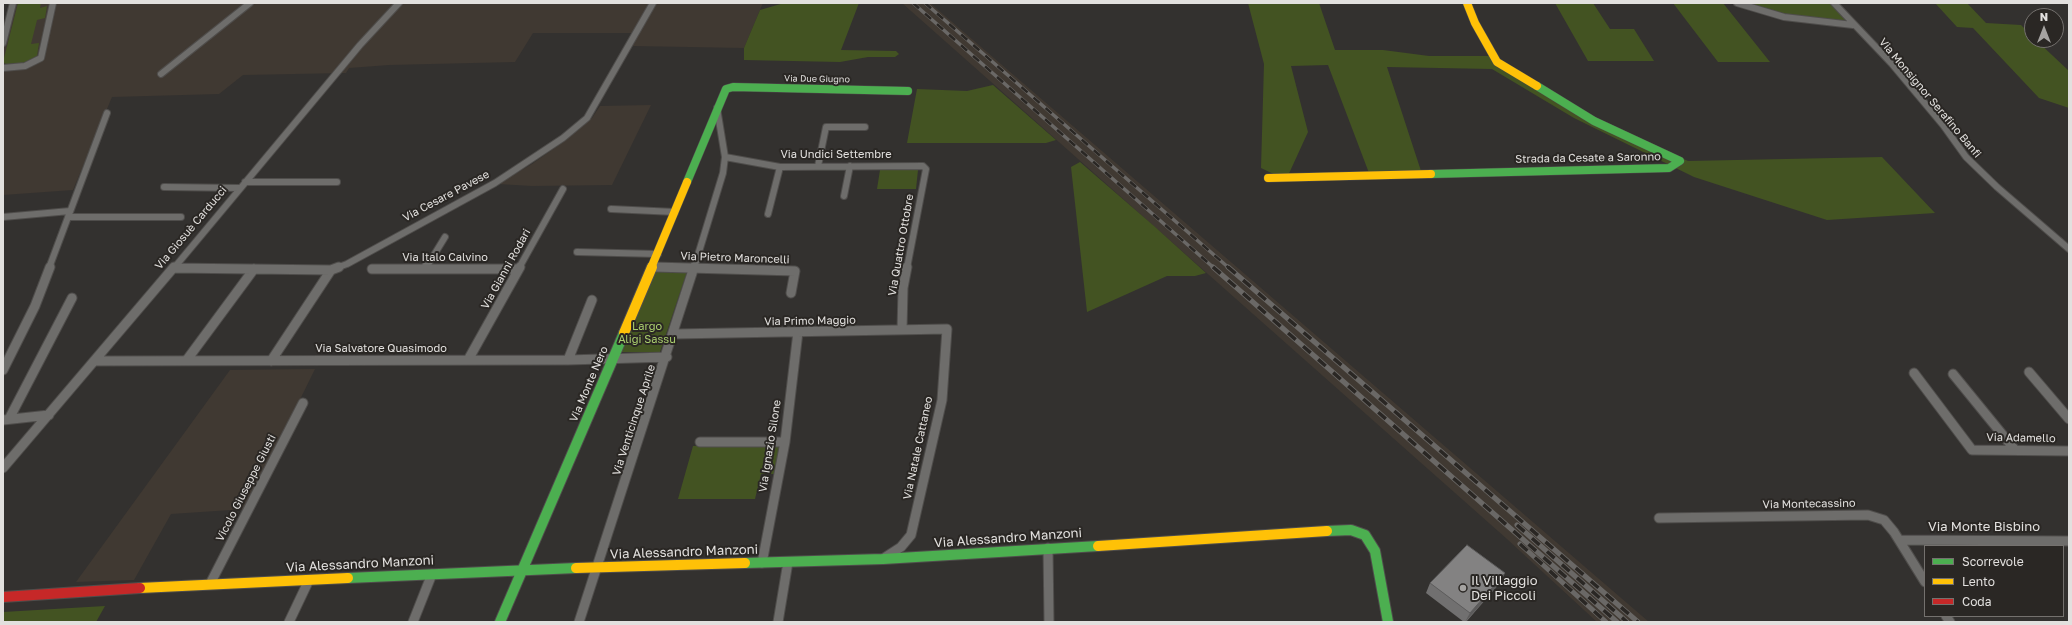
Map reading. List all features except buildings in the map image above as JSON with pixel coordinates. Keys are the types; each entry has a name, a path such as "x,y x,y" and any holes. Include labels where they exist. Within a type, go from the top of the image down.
{"street":[{"path":"3,43 13,3"},
{"path":"3,68 25,66 41,58 53,3"},
{"path":"161,74 250,3"},
{"name":"Via Giosuè Carducci","path":"3,468 96,361 360,45 399,3"},
{"name":"Via Cesare Pavese","path":"173,268 331,270 347,264 495,183 558,142 587,118 653,3"},
{"name":"Strada da Cesate a Saronno","path":"1268,178 1669,168 1680,161 1594,121 1497,62 1475,23 1467,3"},
{"path":"1737,3 1784,17 1853,25"},
{"name":"Via Monsignor Serafino Banfi","path":"1834,3 1853,25 1892,64 1943,125 1966,157 1997,187 2069,249"},
{"name":"Via Due Giugno","path":"726,89 733,87 908,91"},
{"name":"Via Monte Nero","path":"500,622 658,254 717,107 726,89"},
{"name":"Via Venticinque Aprile","path":"579,622 667,357 723,172 726,157 717,107"},
{"path":"3,370 35,306 107,113"},
{"path":"818,166 826,127 865,127"},
{"name":"Via Undici Settembre","path":"726,157 780,167 922,166"},
{"path":"844,196 850,166"},
{"name":"Via Quattro Ottobre","path":"902,330 903,288 926,169 922,166"},
{"path":"768,214 780,167"},
{"path":"164,187 337,182"},
{"name":"Via Gianni Rodari","path":"468,360 563,189"},
{"path":"611,209 675,212"},
{"path":"3,217 69,214 181,217"},
{"path":"426,269 444,237"},
{"path":"577,252 658,254"},
{"name":"Via Pietro Maroncelli","path":"652,267 794,271 791,293"},
{"path":"186,361 254,269"},
{"name":"Via Italo Calvino","path":"372,269 518,269"},
{"path":"271,361 331,270"},
{"path":"6,420 72,298"},
{"path":"568,360 592,300"},
{"name":"Via Primo Maggio","path":"674,334 947,329"},
{"name":"Via Natale Cattaneo","path":"883,559 901,547 911,535 942,400 947,329"},
{"name":"Via Ignazio Silone","path":"762,563 785,442 798,332"},
{"name":"Via Salvatore Quasimodo","path":"96,361 568,360 667,357"},
{"path":"2030,372 2069,418"},
{"name":"Via Adamello","path":"1914,373 1972,450 2069,451"},
{"path":"1953,374 2015,450"},
{"name":"Vicolo Giuseppe Giusti","path":"210,584 303,403"},
{"path":"6,420 49,415"},
{"path":"700,442 785,442"},
{"name":"Via Montecassino","path":"1659,518 1868,515 1884,520 1899,540 1924,580"},
{"name":"Via Alessandro Manzoni","path":"3,597 210,584 522,570 883,559 1351,530 1365,536 1375,551 1388,622"},
{"name":"Via Monte Bisbino","path":"1899,540 2069,541"},
{"path":"1048,548 1049,622"},
{"path":"778,622 788,562"},
{"path":"413,622 432,574"},
{"path":"289,622 309,580"}],"shaded area":[{"path":"14,3 763,3 744,48 633,46 638,33 533,33 515,62 389,65 349,68 346,73 243,75 219,94 112,97 73,190 3,195 3,46"},
{"path":"902,3 930,3 1649,622 1597,622 1507,539"},
{"path":"651,105 612,185 532,186 498,184 532,164 566,140 592,118 600,106"},
{"path":"315,369 246,509 171,514 134,580 76,582 230,370"}],"green space":[{"path":"18,3 41,3 40,8 47,6 45,18 37,20 31,44 39,43 37,56 24,63 6,64 3,62"},
{"path":"784,3 859,3 841,50 896,51 899,54 895,57 868,57 840,62 744,60 744,48 760,10"},
{"path":"1248,3 1319,3 1335,50 1383,50 1429,56 1491,56 1597,119 1688,161 1882,157 1935,213 1827,220 1694,177 1574,118 1492,69 1387,67 1421,171 1369,173 1328,65 1291,66 1308,132 1286,180 1261,168 1264,64"},
{"path":"1555,3 1593,3 1610,29 1634,29 1654,61 1588,61"},
{"path":"1673,3 1723,3 1770,62 1718,62"},
{"path":"1741,3 1830,3 1848,23 1803,18"},
{"path":"1935,3 1967,3 1986,23 2021,25 2024,28 2024,48 2045,48 2069,71 2069,108 2039,98 1973,28 1957,27"},
{"path":"993,85 1056,140 1046,143 907,143 917,89 967,91"},
{"path":"1080,162 1206,273 1195,276 1167,276 1087,312 1071,167"},
{"path":"880,170 918,170 916,189 877,189"},
{"name":"Largo Aligi Sassu","path":"653,270 687,272 660,352 619,352"},
{"path":"693,446 780,446 774,474 761,474 755,499 678,499"},
{"path":"105,606 96,622 3,622 3,612"}],"railway":[{"path":"913,3 1214,268"},
{"path":"925,3 1229,268"},
{"path":"1213,267 1617,622"},
{"path":"1228,267 1638,622"},
{"path":"1517,525 1627,622"},
{"path":"1520,544 1606,622"}],"traffic: fast":[{"path":"1431,174 1669,168 1680,161 1594,121 1537,86"},
{"path":"687,182 726,89 733,87 908,91"},
{"path":"500,622 624,333"},
{"path":"1327,531 1351,530 1365,535 1375,551 1388,622"},
{"path":"745,563 883,559 1098,546"},
{"path":"348,578 576,568"}],"traffic: slow":[{"path":"1467,3 1475,23 1497,62 1537,86"},
{"path":"1268,178 1431,174"},
{"path":"624,333 687,182"},
{"path":"1098,546 1327,531"},
{"path":"576,568 745,563"},
{"path":"140,588 348,578"}],"traffic: jam":[{"path":"3,597 140,588"}],"place":[{"name":"Il Villaggio Dei Piccoli","path":"1463,588"}]}
